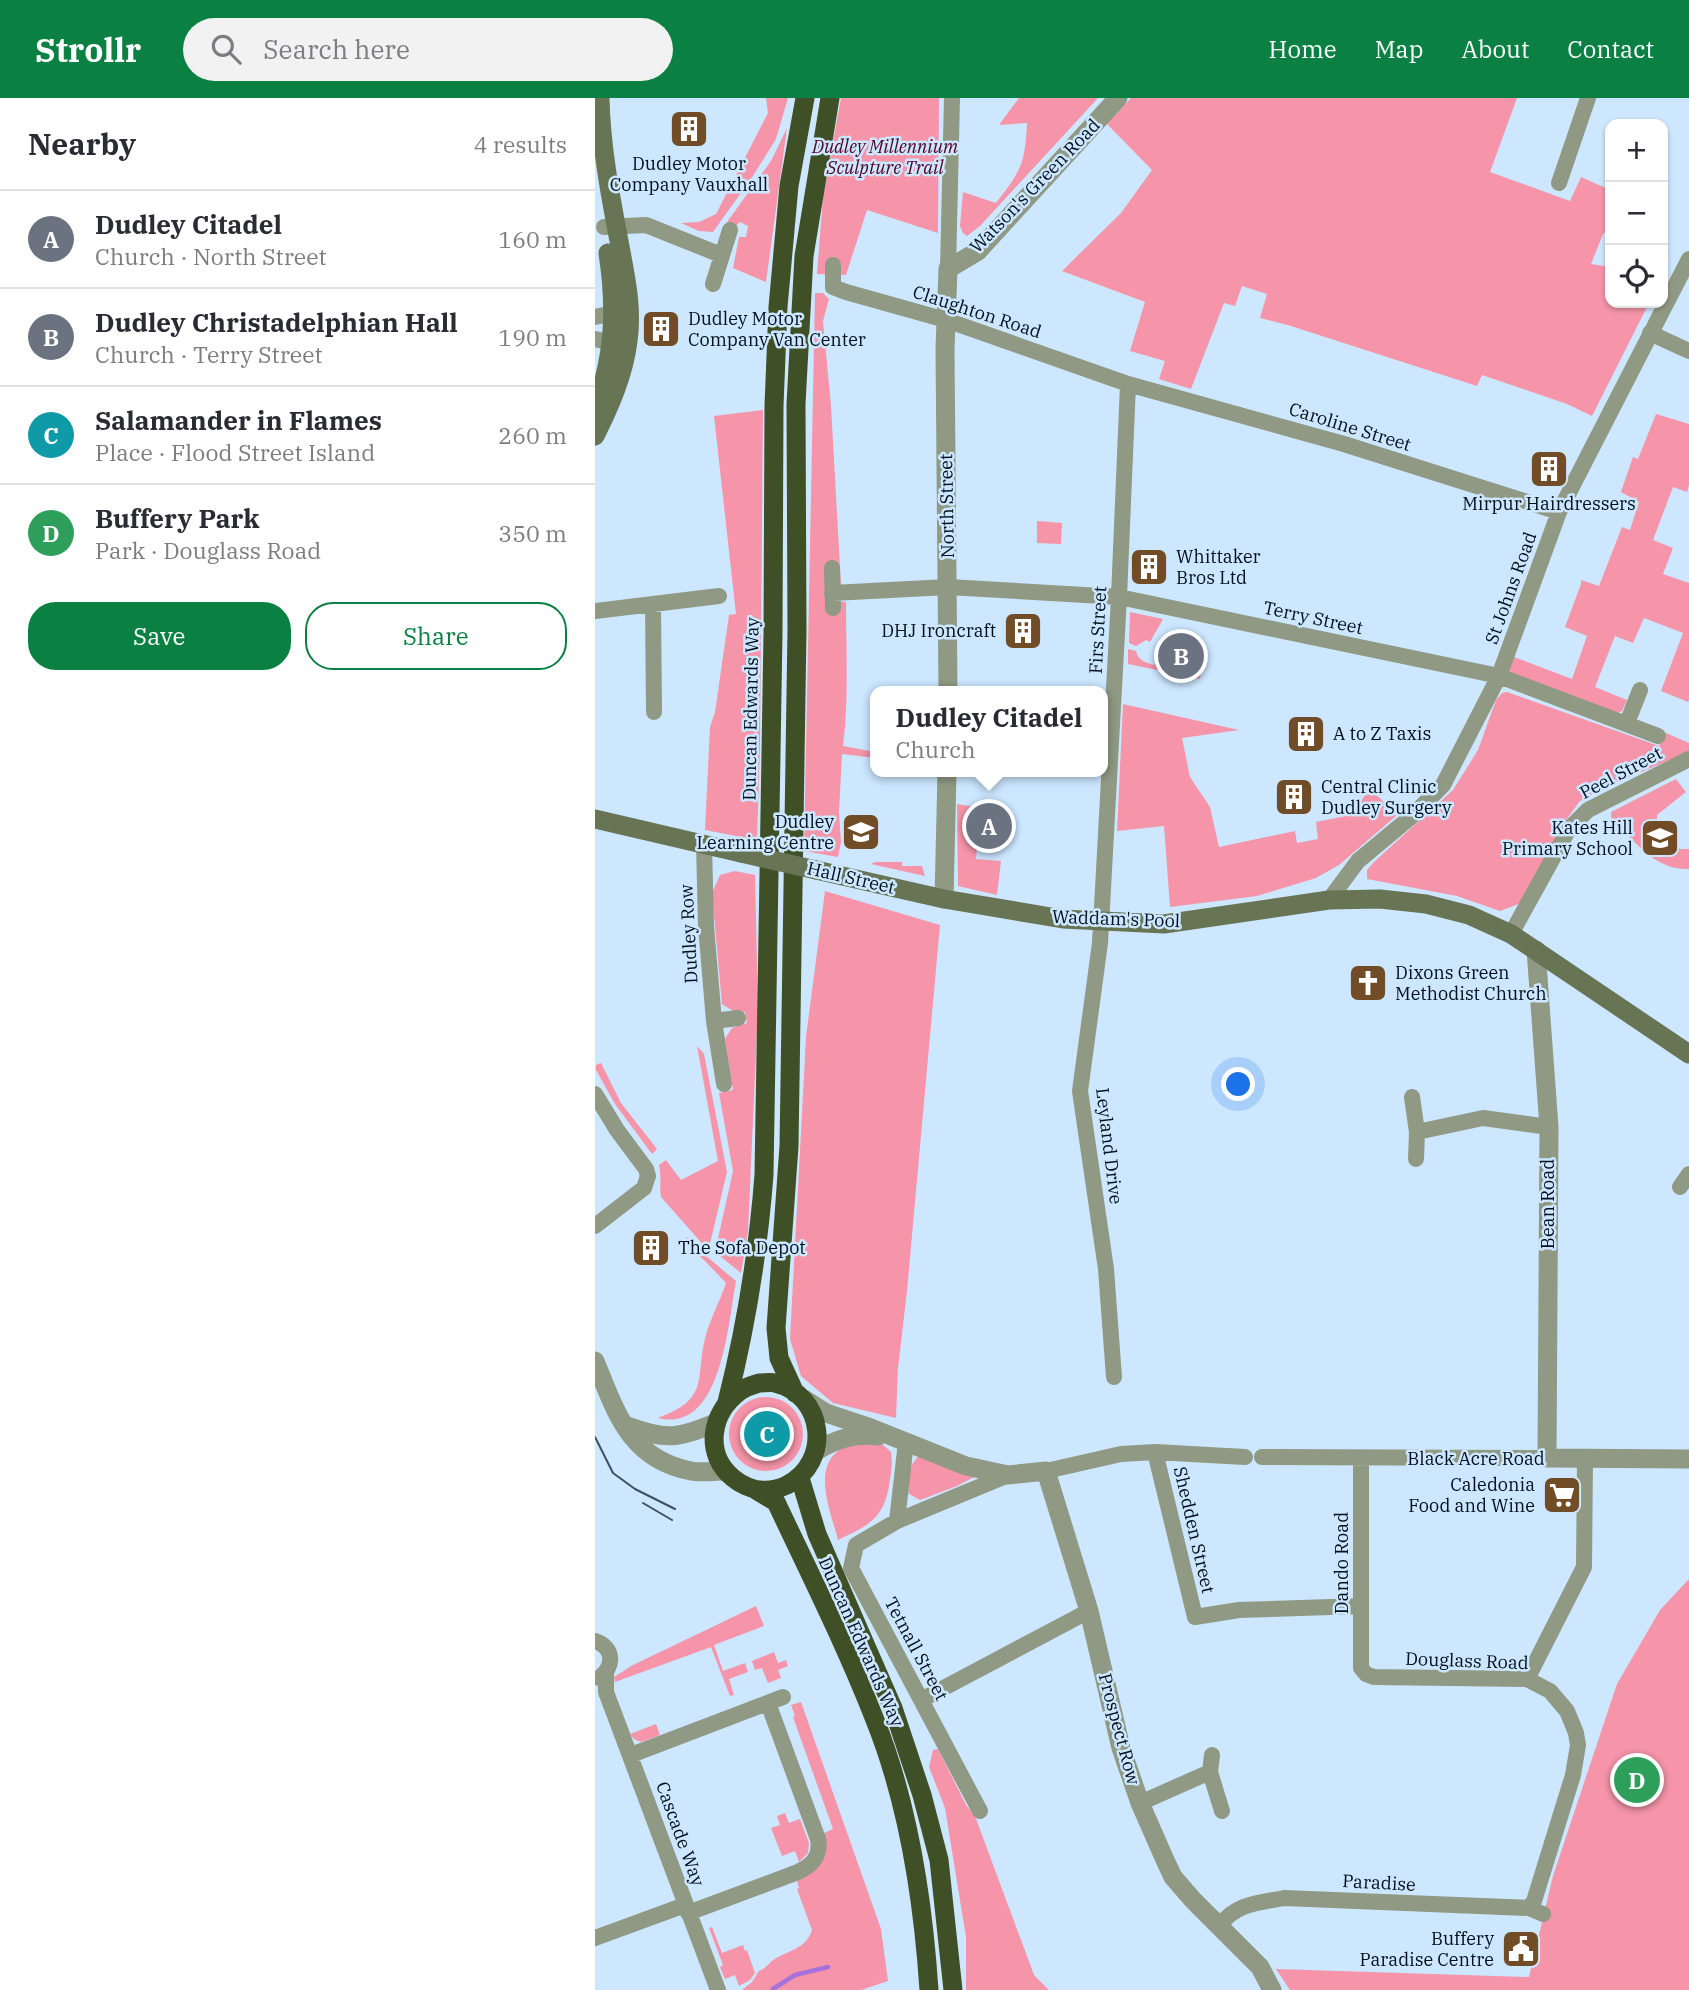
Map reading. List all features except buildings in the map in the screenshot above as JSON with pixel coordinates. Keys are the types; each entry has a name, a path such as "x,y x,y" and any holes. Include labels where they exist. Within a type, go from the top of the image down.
{"highway":[{"name":"Duncan Edwards Way","path":"727,1402 748,1315 759,1241 764,1175 774,406 778,307 789,186 805,98"},
{"path":"799,1396 776,1383 759,1383 741,1390 727,1402 715,1423 713,1446 724,1471 743,1486 757,1490 777,1490 800,1478 809,1468 817,1451 817,1431 799,1396 779,1359 776,1328 789,1146 797,630 796,404 804,256 830,98"},
{"name":"Duncan Edwards Way","path":"800,1478 817,1534 893,1708 922,1795 939,1860 953,1990"},
{"name":"Duncan Edwards Way","path":"757,1490 776,1502 876,1721 915,1862 929,1990"}],"main road":[{"path":"595,436 608,411 626,359 615,319 608,178 598,102"},
{"path":"595,176 624,272 615,319 621,336 604,341 605,380 595,407"},
{"name":"Hall Street","path":"595,819 944,899"},
{"name":"Waddam's Pool","path":"944,899 1063,919 1164,924 1329,900 1380,899 1426,904 1469,915 1511,934 1689,1054"}],"street":[{"path":"948,269 952,98"},
{"name":"Watson's Green Road","path":"948,269 978,251 1118,98"},
{"path":"1559,183 1588,98"},
{"path":"610,226 646,225 721,255"},
{"path":"713,285 730,230"},
{"name":"St Johns Road","path":"1329,900 1358,861 1412,816 1443,785 1499,676 1559,512 1689,259"},
{"name":"Claughton Road","path":"833,265 833,287 946,320 1128,384"},
{"name":"North Street","path":"948,269 948,686"},
{"path":"1650,333 1689,351"},
{"name":"Caroline Street","path":"1128,384 1344,443 1559,512"},
{"name":"Firs Street","path":"1101,920 1128,384"},
{"name":"Terry Street","path":"832,568 833,600 948,587 1119,597 1499,676 1658,736"},
{"path":"595,611 719,596"},
{"path":"653,604 654,712"},
{"path":"1627,723 1640,690"},
{"name":"Peel Street","path":"1511,934 1569,830 1588,810 1689,759"},
{"path":"944,899 947,777"},
{"name":"Dudley Row","path":"704,844 706,926 714,1021 724,1084"},
{"name":"Leyland Drive","path":"1101,920 1080,1091 1105,1269 1114,1377"},
{"name":"Bean Road","path":"1536,950 1549,1127 1547,1458"},
{"path":"714,1021 739,1018"},
{"path":"595,1094 646,1169 647,1176 644,1188 595,1226"},
{"path":"1412,1097 1417,1132 1416,1159"},
{"path":"1417,1132 1483,1118 1549,1127"},
{"path":"595,1361 616,1411 627,1426 633,1441 646,1453 692,1472 724,1471"},
{"path":"799,1396 826,1413 967,1466 1008,1475 1046,1471 1121,1454 1156,1452 1245,1457"},
{"path":"627,1426 659,1437 688,1434 715,1423"},
{"path":"817,1451 840,1438 863,1434 900,1439"},
{"path":"897,1521 900,1439"},
{"name":"Shedden Street","path":"1156,1452 1195,1617 1239,1610 1361,1606"},
{"name":"Black Acre Road","path":"1262,1457 1689,1459"},
{"name":"Dando Road","path":"1360,1459 1361,1668"},
{"path":"1527,1679 1584,1567 1585,1460"},
{"name":"Prospect Row","path":"1046,1471 1089,1611 1121,1748 1140,1803 1173,1877 1260,1966 1272,1990"},
{"name":"Tetnall Street","path":"980,1811 851,1568 856,1545 897,1521 1008,1475"},
{"path":"921,1700 1089,1611"},
{"name":"Cascade Way","path":"595,1641 604,1645 610,1654 611,1662 600,1682 631,1755 718,1990"},
{"name":"Douglass Road","path":"1361,1668 1374,1677 1527,1679 1550,1691 1559,1700 1572,1721 1578,1745 1573,1775 1534,1901 1536,1911"},
{"path":"595,1938 799,1872 816,1860 820,1849 775,1700 631,1755"},
{"path":"1212,1755 1210,1772 1222,1811"},
{"path":"1140,1803 1210,1772"},
{"name":"Paradise","path":"1220,1925 1230,1912 1247,1905 1284,1898 1536,1911"}],"green space":[{"path":"766,98 788,98 776,139 751,179 713,232 699,231 681,223 699,222 716,214 768,113"},
{"name":"Dudley Millennium Sculpture Trail","path":"841,98 939,98 938,233 867,210 846,275 817,274 823,197"},
{"path":"1019,98 1098,98 980,226 967,236 960,226 963,192 996,203 1020,166 1027,123 999,125"},
{"path":"1131,98 1517,98 1490,172 1570,201 1581,177 1605,188 1605,232 1591,264 1605,266 1605,308 1646,308 1592,416 1567,404 1482,375 1477,386 1260,318 1267,294 1242,286 1235,306 1224,303 1191,389 1159,379 1165,361 1130,351 1145,302 1062,271 1121,213 1152,170 1107,124"},
{"path":"787,128 766,282 733,268 739,237 746,237 748,226 740,222 736,226 727,222 771,161"},
{"path":"815,293 823,293 829,299 823,321 831,406 841,585 837,601 846,602 847,692 843,746 870,751 870,757 842,754 839,812 841,842 838,857 804,851"},
{"path":"763,410 757,840 705,830 710,727 715,712 729,615 736,614 714,416"},
{"path":"1656,414 1689,424 1687,492 1673,487 1653,540 1673,548 1663,574 1689,583 1689,700 1688,702 1661,691 1683,633 1644,618 1633,643 1615,636 1595,687 1627,700 1622,711 1618,713 1508,673 1514,657 1572,679 1587,636 1565,627 1581,580 1599,586 1622,527 1630,530 1639,502 1621,492 1633,457 1638,459"},
{"path":"1037,521 1062,523 1061,544 1037,543"},
{"path":"1130,612 1163,619 1150,642 1146,640 1136,646 1129,643"},
{"path":"1128,649 1136,651 1140,659 1154,665 1156,662 1201,672 1200,679 1128,664"},
{"path":"1507,692 1659,746 1666,733 1689,743 1689,752 1603,788 1579,802 1562,826 1521,903 1500,911 1457,896 1367,879 1367,870 1374,862 1453,790 1478,750 1496,700 1502,693"},
{"path":"1123,704 1239,730 1182,738 1190,777 1210,807 1219,847 1295,831 1297,843 1318,839 1316,822 1366,812 1360,803 1368,790 1380,798 1396,816 1339,865 1316,878 1257,896 1170,907 1164,826 1117,831"},
{"name":"Kates Hill Primary School","path":"1676,779 1686,792 1657,815 1657,826 1680,849 1689,849 1689,869 1665,865 1655,859 1636,844 1611,817 1611,812"},
{"path":"957,804 975,807 972,845 977,846 976,859 1001,861 997,895 958,886"},
{"path":"902,862 902,866 922,866 925,876 871,864"},
{"path":"735,871 755,875 758,1008 748,1231 741,1273 715,1252 733,1171 719,1093 733,1090 725,1039 732,1028 747,1023 745,1012 733,1011 722,1004 712,893 720,875"},
{"path":"825,891 940,925 898,1368 896,1418 833,1403 801,1376 790,1339 806,1037"},
{"path":"697,1046 704,1054 727,1172 709,1248 706,1248 660,1193 659,1165 666,1160 681,1180 718,1161"},
{"path":"601,1063 621,1103 657,1149 652,1154 615,1104 596,1070 596,1065"},
{"path":"688,1237 699,1250 736,1281 725,1347 709,1393 696,1409 679,1418 658,1418 687,1403 694,1394 698,1385 706,1335 726,1283 682,1241"},
{"path":"766,1397 787,1403 797,1413 803,1434 797,1455 787,1465 766,1471 745,1465 735,1455 729,1434 735,1413 745,1403"},
{"path":"881,1443 891,1452 892,1461 883,1507 865,1526 838,1540 825,1490 827,1466 833,1456 847,1446"},
{"path":"919,1456 976,1476 920,1500 909,1494 908,1484 910,1469"},
{"path":"1689,1579 1689,1990 1290,1990 1276,1969 1529,1977 1553,1876 1617,1684 1660,1610"},
{"path":"756,1606 764,1626 714,1645 723,1671 745,1663 748,1672 729,1679 734,1695 730,1696 711,1647 615,1682 614,1677 633,1665"},
{"path":"774,1652 778,1663 786,1660 788,1666 778,1670 781,1678 768,1683 762,1668 755,1670 752,1661"},
{"path":"801,1702 881,1929 888,1981 861,1990 742,1990 752,1982 759,1971 778,1957 801,1946 809,1937 812,1930 797,1889 797,1881 816,1868 822,1834 833,1829 793,1717 795,1716 791,1705"},
{"path":"656,1724 660,1735 641,1742 630,1734"},
{"path":"938,1749 966,1805 975,1816 1034,1975 1049,1990 966,1990 966,1937 945,1808 929,1767 933,1750"},
{"path":"785,1813 789,1823 800,1819 809,1843 808,1853 799,1862 795,1851 782,1856 771,1828 780,1825 777,1816"},
{"path":"712,1927 722,1953 743,1945 745,1951 747,1950 755,1973 750,1980 739,1986 735,1975 725,1979 720,1967 723,1965 709,1928"}],"waterway":[{"path":"773,1989 795,1975 828,1967"}],"tram line":[{"path":"595,1437 613,1473 635,1489 675,1509"},
{"path":"643,1503 672,1520"}],"place":[{"name":"Dudley Motor Company Vauxhall","path":"689,129"},
{"name":"Dudley Motor Company Van Center","path":"661,329"},
{"name":"Mirpur Hairdressers","path":"1549,469"},
{"name":"Whittaker Bros Ltd","path":"1149,567"},
{"name":"DHJ Ironcraft","path":"1023,631"},
{"name":"Dudley Christadelphian Hall","path":"1181,656"},
{"name":"A to Z Taxis","path":"1306,734"},
{"name":"Central Clinic Dudley Surgery","path":"1294,797"},
{"name":"Dudley Citadel","path":"989,826"},
{"name":"Dudley Learning Centre","path":"861,832"},
{"name":"Kates Hill Primary School","path":"1660,838"},
{"name":"Dixons Green Methodist Church","path":"1368,983"},
{"name":"The Sofa Depot","path":"651,1248"},
{"name":"Salamander in Flames","path":"767,1434"},
{"name":"Caledonia Food and Wine","path":"1562,1495"},
{"name":"Buffery Park","path":"1637,1780"},
{"name":"Buffery Paradise Centre","path":"1521,1949"}]}
